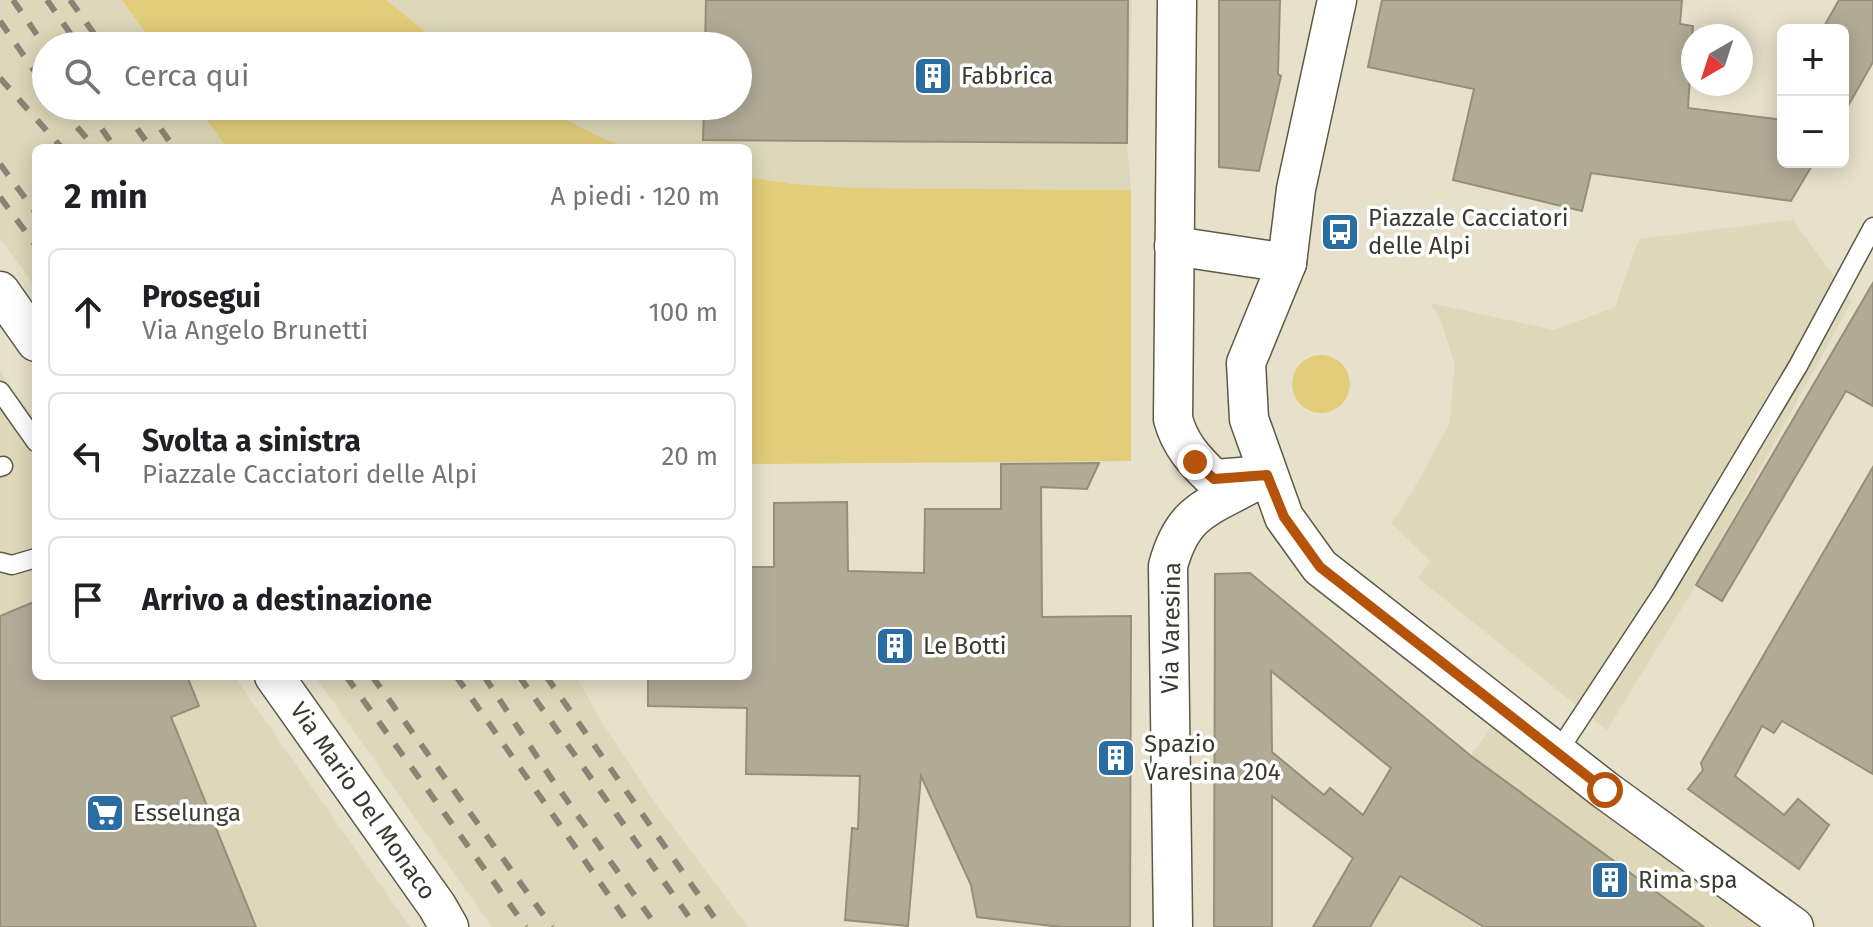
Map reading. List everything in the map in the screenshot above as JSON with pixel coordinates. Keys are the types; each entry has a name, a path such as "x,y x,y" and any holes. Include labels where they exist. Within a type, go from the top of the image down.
{"street":[{"path":"1177,0 1173,419 1178,437 1195,462 1214,479 1267,475"},
{"path":"1337,0 1296,189 1287,263 1246,363 1249,419 1284,517 1320,567 1557,753 1794,927"},
{"path":"1174,246 1287,263"},
{"path":"0,291 32,336"},
{"name":"Via Varesina","path":"1173,927 1168,566 1175,541 1192,517 1217,500 1267,475"},
{"name":"Via Mario Del Monaco","path":"277,680 449,927"}],"lane":[{"path":"1557,753 1663,592 1798,366 1873,227"},
{"path":"0,391 32,436"},
{"path":"0,562 12,565 32,559"}],"shaded area":[{"path":"0,0 122,0 145,32 32,32 32,120 207,120 224,144 32,144 32,282 0,238"},
{"path":"122,0 386,0 426,32 145,32"},
{"name":"Fabbrica","path":"386,0 1132,0 1127,143 1131,190 855,188 793,184 752,178 752,144 618,144 567,120 752,120 752,32 426,32"},
{"path":"207,120 567,120 618,144 224,144"},
{"path":"752,178 855,188 1131,190 1131,461 752,464"},
{"path":"1793,220 1852,301 1696,585 1607,730 1418,578 1430,561 1391,523 1449,425 1455,365 1440,318 1430,303 1554,330 1615,307 1639,239"},
{"path":"1321,355 1342,363 1350,384 1342,405 1321,413 1300,405 1292,384 1300,363"},
{"name":"Esselunga","path":"0,371 32,415 32,680 237,680 410,927 0,927"},
{"path":"318,680 578,680 657,806 748,927 492,927"},
{"path":"1502,712 1797,927 1370,927 1471,756"}],"building":[{"name":"Fabbrica","path":"706,0 1128,0 1127,143 703,140 704,120 752,120 752,32 705,32"},
{"path":"1219,0 1280,0 1278,74 1281,76 1259,171 1219,167"},
{"path":"1382,0 1682,0 1681,96 1689,96 1688,108 1777,119 1777,168 1810,168 1791,201 1591,173 1582,211 1453,180 1474,89 1368,67"},
{"path":"1839,0 1873,0 1873,62 1849,104 1849,24 1825,24"},
{"path":"1873,283 1873,406 1846,391 1722,601 1696,585"},
{"name":"Le Botti","path":"1099,463 1087,489 1041,487 1042,617 1131,616 1130,927 1061,927 977,917 971,885 921,776 908,926 845,920 852,828 858,829 860,776 746,774 747,708 648,706 648,680 752,680 752,567 774,567 774,503 847,502 848,571 924,573 925,509 1001,509 1001,464"},
{"path":"1873,467 1873,774 1782,721 1774,733 1762,726 1735,776 1784,815 1798,799 1829,825 1799,869 1688,789 1703,770 1701,763"},
{"path":"1250,573 1471,756 1704,927 1484,927 1400,876 1370,927 1313,927 1353,858 1272,796 1272,927 1214,927 1215,574","holes":["1271,671 1391,768 1363,815 1330,788 1324,795 1272,752"]},
{"name":"Esselunga","path":"32,603 32,680 189,680 199,706 171,717 256,927 0,927 0,616"}],"railway":[{"path":"13,0 35,32"},
{"path":"47,0 69,32"},
{"path":"70,0 93,32"},
{"path":"0,21 32,68"},
{"path":"0,78 32,114"},
{"path":"37,120 58,144"},
{"path":"71,120 92,144"},
{"path":"96,120 112,144"},
{"path":"131,120 148,144"},
{"path":"155,120 171,144"},
{"path":"0,164 32,208"},
{"path":"0,197 32,241"},
{"path":"349,680 526,927"},
{"path":"375,680 552,927"},
{"path":"459,680 631,927"},
{"path":"487,680 549,775 657,927"},
{"path":"522,680 696,927"},
{"path":"549,680 721,927"}],"place":[{"name":"Fabbrica","path":"933,76"},
{"name":"Piazzale Cacciatori delle Alpi","path":"1340,232"},
{"name":"Le Botti","path":"895,646"},
{"name":"Spazio Varesina 204","path":"1116,758"},
{"name":"Esselunga","path":"105,813"},
{"name":"Rima spa","path":"1610,880"}],"route":[{"path":"1195,462 1214,479 1267,475 1284,517 1320,567 1605,790"}]}
